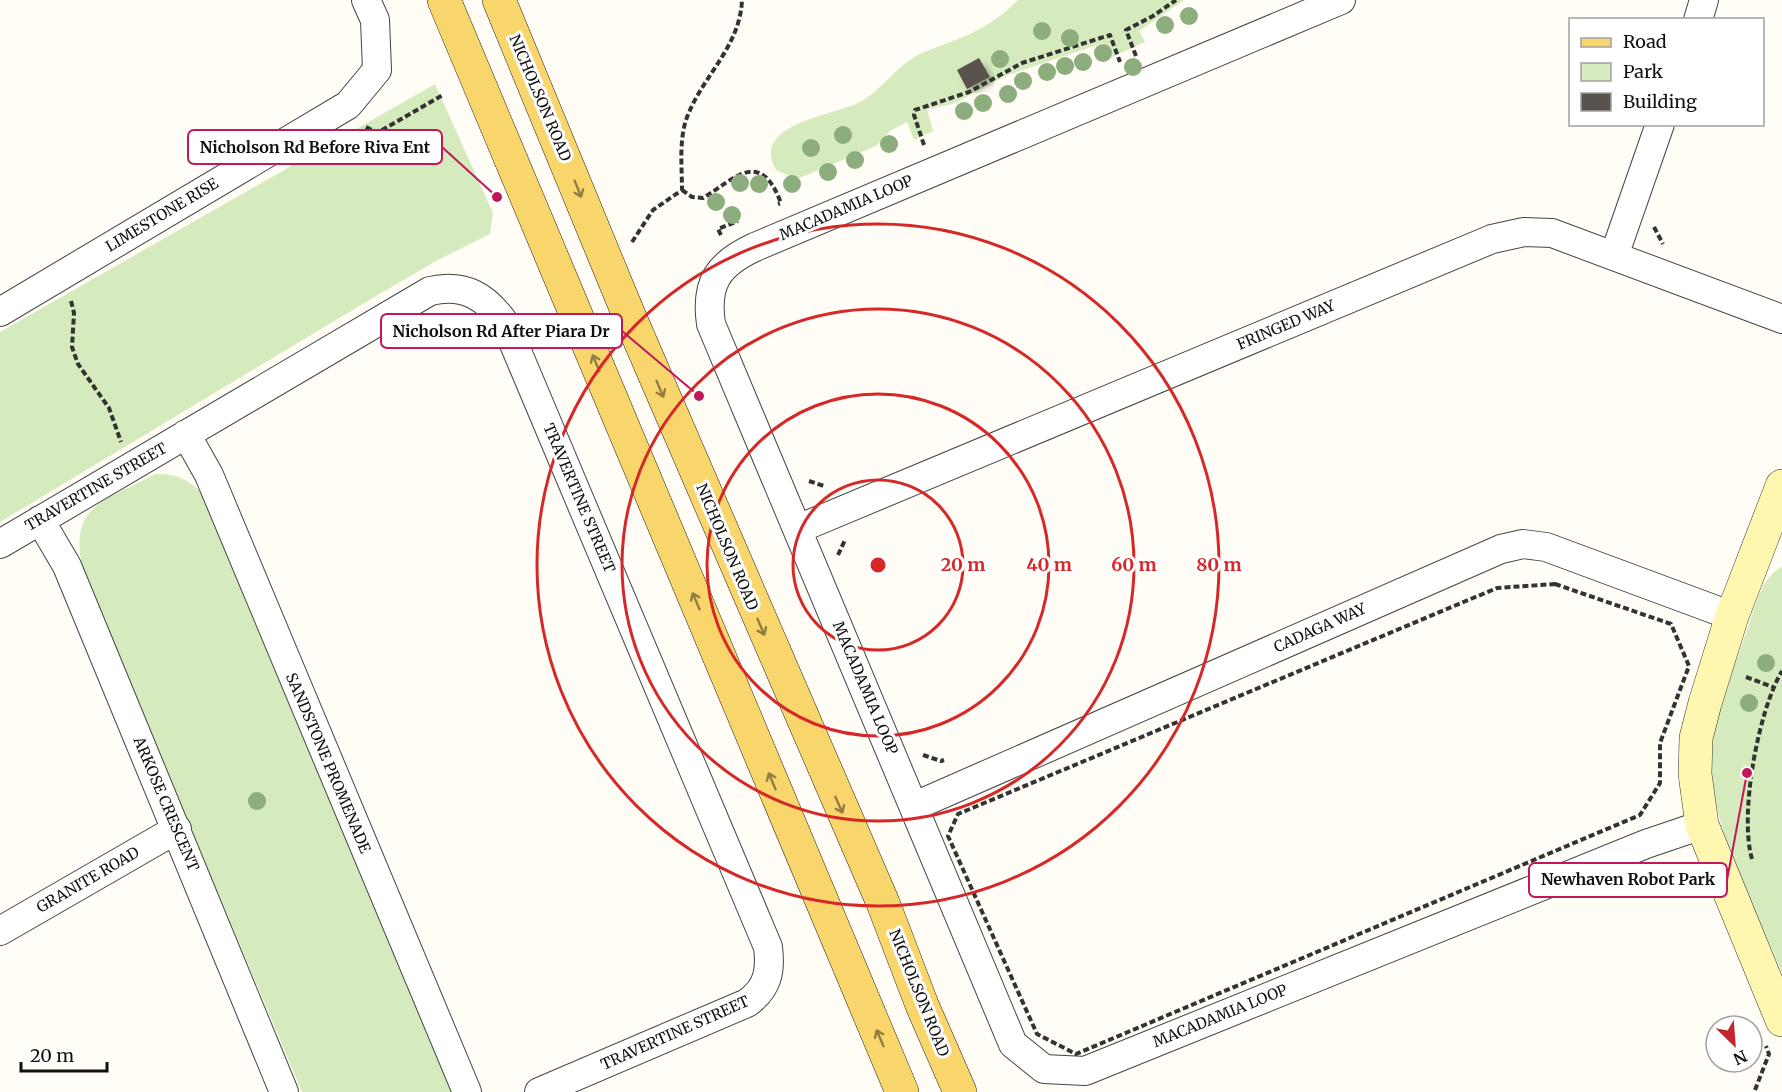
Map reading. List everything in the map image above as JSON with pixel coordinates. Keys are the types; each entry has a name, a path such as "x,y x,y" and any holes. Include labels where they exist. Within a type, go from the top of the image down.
{"main road":[{"path":"444,0 902,1092"},
{"name":"NICHOLSON ROAD","path":"498,0 700,484 883,903 922,1005 960,1092"}],"street":[{"name":"LIMESTONE RISE","path":"0,312 350,102 377,70 375,20 366,0"},
{"name":"MACADAMIA LOOP","path":"1341,0 733,257 720,270 710,290 708,307 711,324 1013,1044 1044,1069 1085,1071 1646,844 1702,825"},
{"path":"1699,18 1704,0"},
{"path":"1614,256 1659,126"},
{"name":"FRINGED WAY","path":"798,529 1492,239 1524,232 1552,233 1782,319"},
{"name":"TRAVERTINE STREET","path":"0,544 430,291 454,287 474,292 490,305 506,325 768,946 770,962 766,982 756,997 747,1003 539,1092"},
{"name":"SANDSTONE PROMENADE","path":"186,434 209,475 467,1092"},
{"path":"1773,1032 1702,825 1695,774 1696,738 1732,616 1775,529 1782,486"},
{"name":"ARKOSE CRESCENT","path":"40,520 67,566 284,1092"},
{"name":"CADAGA WAY","path":"915,806 1501,549 1523,544 1546,547 1732,616"},
{"name":"GRANITE ROAD","path":"0,931 177,829"}],"path":[{"path":"682,190 686,122 705,82 735,38 742,0"},
{"path":"1136,56 1126,30 1153,16 1176,0"},
{"path":"924,145 914,115 915,110 969,92 1022,63 1110,35 1120,63"},
{"path":"350,102 368,131 377,133 443,95"},
{"path":"682,190 692,197 704,198 729,178 752,171 764,174 777,193 781,203 770,207"},
{"path":"632,243 653,210 682,190"},
{"path":"724,243 718,229 739,220"},
{"path":"57,278 71,301 74,313 72,347 78,364 109,408 123,446"},
{"path":"801,478 827,487"},
{"path":"836,560 846,539 854,535"},
{"path":"1555,584 1671,624 1686,655 1689,666 1660,743 1660,783 1640,815 1635,818 1076,1054 1037,1034 948,836 958,814 1497,588 1555,584"},
{"path":"1753,863 1748,830 1757,738 1773,687 1782,671"},
{"path":"1743,676 1773,687"},
{"path":"917,752 941,762 948,758"},
{"path":"1635,818 1655,864 1698,881"},
{"path":"1754,1091 1769,1054 1773,1032"}],"green space":[{"path":"1018,0 1184,0 1139,31 1145,42 1110,58 1103,43 1008,75 953,104 927,109 933,131 914,140 907,122 890,131 876,146 802,177 794,178 776,170 771,154 774,142 784,132 815,117 858,103 872,94 912,58 979,29 996,19"},
{"path":"435,84 493,213 490,234 436,261 371,299 0,522 0,332"},
{"path":"155,474 181,478 202,493 453,1092 302,1092 83,572 80,549 85,518 105,500"},
{"path":"1782,567 1782,973 1727,842 1713,788 1712,761 1719,712 1755,606 1768,579"}],"building":[{"path":"979,58 990,77 967,89 957,70"}],"place":[{"name":"Nicholson Rd Before Riva Ent","path":"497,197"},
{"name":"Nicholson Rd After Piara Dr","path":"699,396"},
{"name":"Newhaven Robot Park","path":"1747,773"}]}
